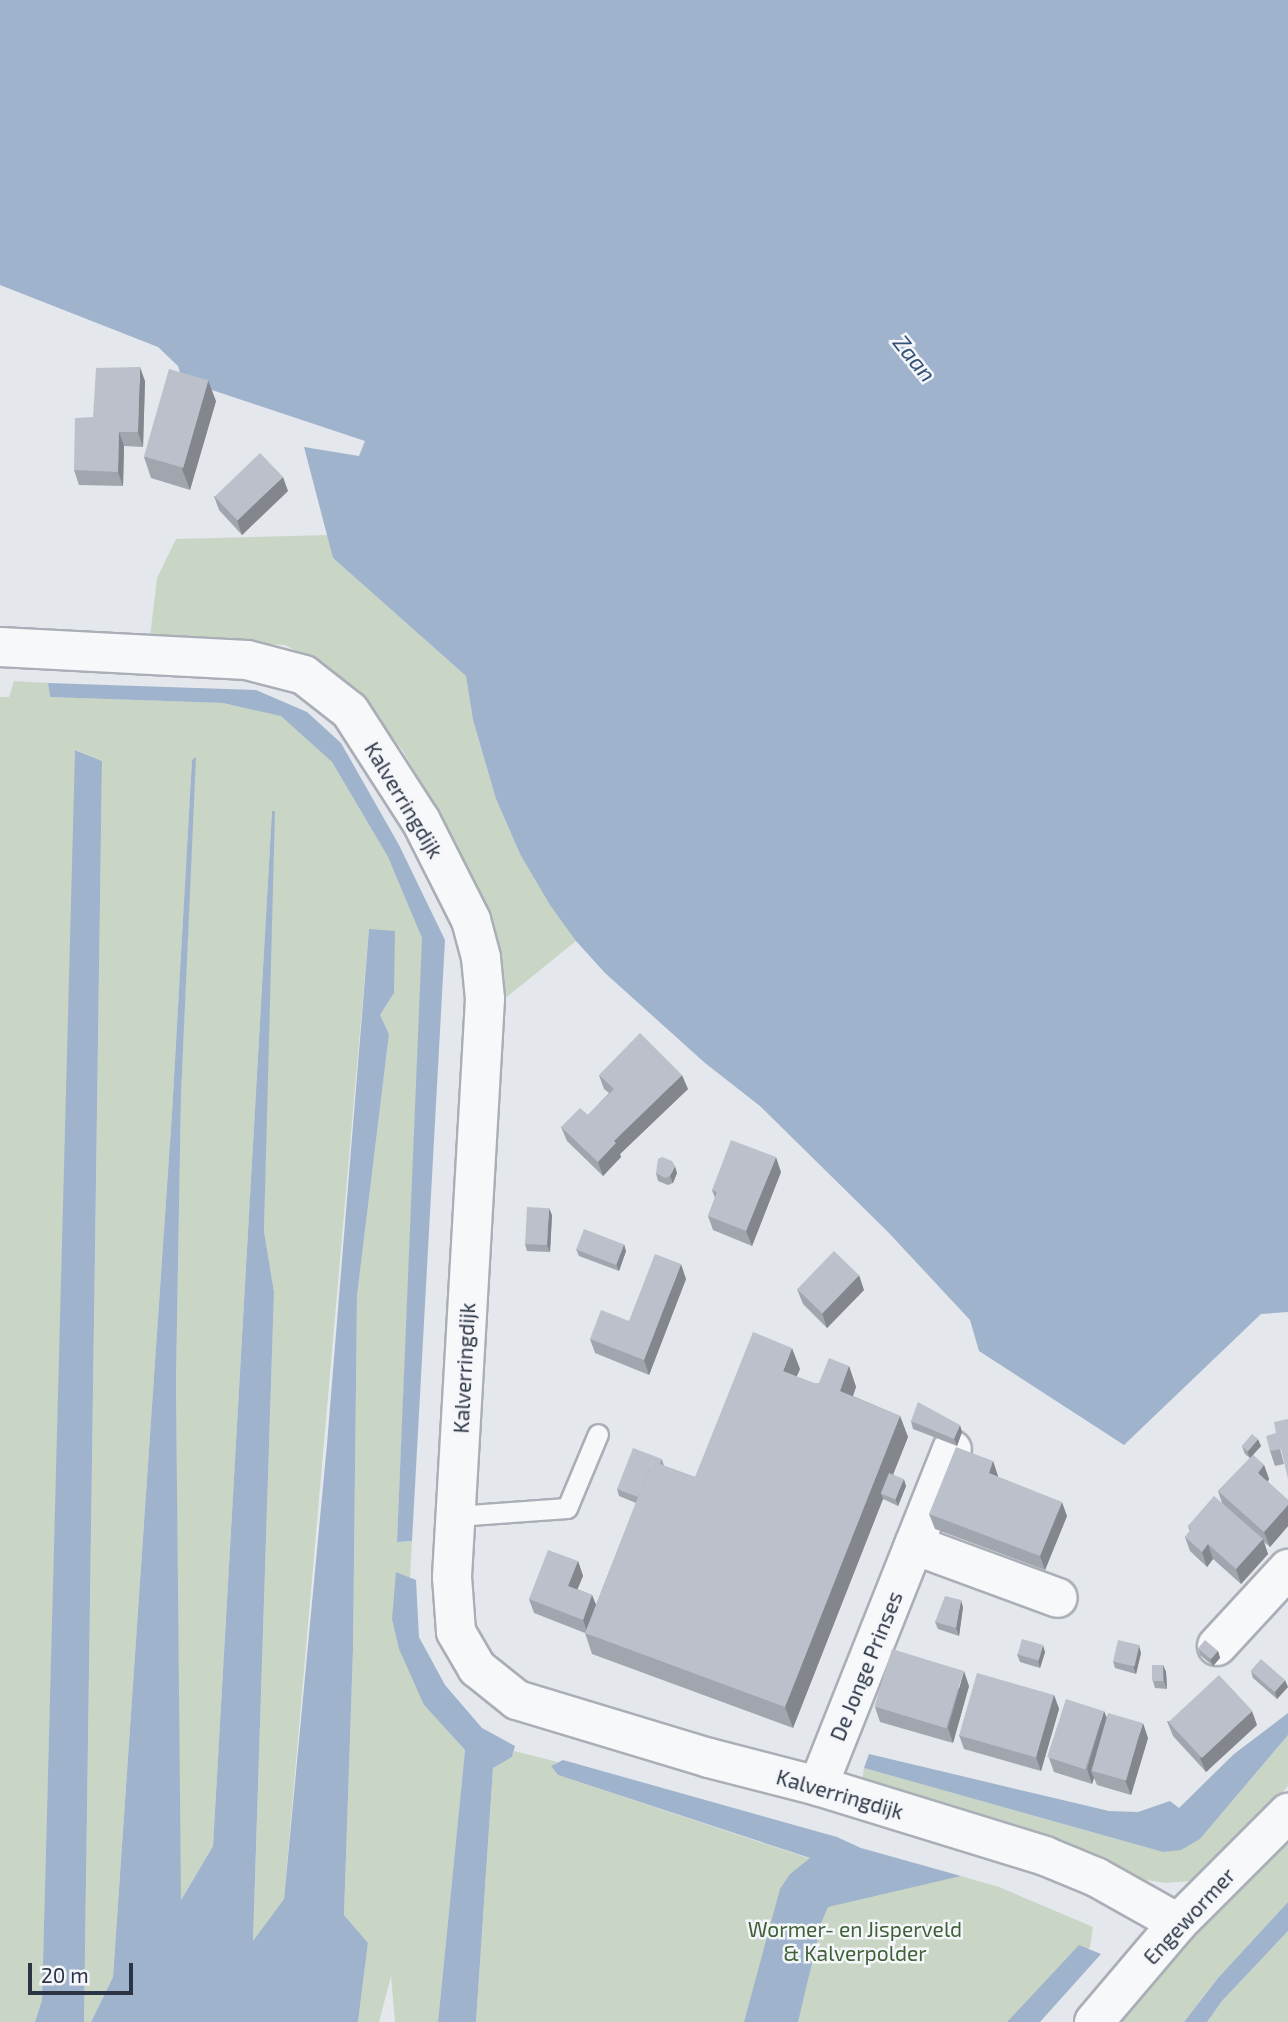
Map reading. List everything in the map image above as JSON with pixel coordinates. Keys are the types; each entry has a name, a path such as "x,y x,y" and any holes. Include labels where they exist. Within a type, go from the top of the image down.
{"street":[{"name":"Kalverringdijk","path":"0,647 247,660 304,675 350,710 421,821 471,920 481,958 485,999 452,1577 456,1632 477,1668 517,1700 709,1758 818,1786 1045,1856 1096,1877 1178,1923"},
{"name":"De Jonge Prinses","path":"818,1786 952,1450"},
{"path":"914,1545 1058,1598"},
{"path":"1217,1646 1288,1569"},
{"name":"Engewormer","path":"1094,2022 1178,1923 1288,1812"}],"lane":[{"path":"456,1516 567,1508 598,1434"}],"green space":[{"path":"328,535 333,558 466,676 473,720 496,799 520,854 576,941 503,1000 494,926 458,849 403,751 362,697 319,663 285,645 150,637 157,578 176,539"},
{"path":"14,681 48,683 50,697 223,703 281,715 332,762 388,857 423,938 397,1542 412,1541 410,1578 396,1572 424,1705 465,1750 438,2022 395,2022 391,1976 379,2022 358,2022 368,1943 344,1915 353,1650 357,1296 389,1034 380,1015 394,993 369,929 284,1899 253,1942 274,1292 264,1231 272,811 213,1846 180,1901 176,1381 181,1096 195,758 192,761 172,1113 113,1977 91,2022 84,2022 102,761 76,750 42,2000 35,2022 0,2022 0,697 9,697"},
{"path":"1288,1735 1288,1786 1224,1856 1190,1881 1165,1883 1140,1879 862,1781 864,1768 1163,1852 1200,1839"},
{"name":"Wormer- en Jisperveld & Kalverpolder","path":"514,1751 558,1762 551,1766 558,1775 811,1859 937,1881 961,1876 999,1887 1093,1927 1090,1947 1023,2022 476,2022 493,1768 512,1757"},
{"path":"1288,1828 1288,1902 1218,1978 1184,2022 1105,2022"},
{"path":"1288,1931 1288,2022 1207,2022 1222,2001"}],"water":[{"name":"Zaan","path":"0,0 1288,0 1288,1312 1261,1314 1124,1445 979,1351 970,1320 888,1232 760,1106 705,1063 605,973 576,941 550,905 520,854 496,799 473,720 466,676 333,558 304,447 359,456 365,441 182,380 178,366 158,347 0,285"},
{"path":"48,683 256,690 307,712 341,743 399,845 445,940 412,1541 397,1542 422,938 388,857 332,762 281,716 223,703 50,697"},
{"path":"75,750 102,761 84,2022 35,2022 42,2000"},
{"path":"196,757 181,1096 176,1381 181,1900 213,1846 272,811 275,811 264,1231 274,1292 253,1941 284,1899 327,1444 369,929 395,931 394,993 380,1015 389,1034 357,1296 353,1650 344,1915 368,1943 358,2022 91,2022 113,1977 172,1113 192,760"},
{"path":"396,1572 416,1580 419,1637 445,1685 482,1728 515,1746 512,1757 493,1768 476,2022 438,2022 465,1750 424,1705 399,1649 392,1619"},
{"path":"1288,1713 1288,1735 1200,1839 1181,1850 1163,1852 864,1768 869,1754 1109,1811 1138,1812 1170,1801 1179,1808 1234,1754"},
{"path":"563,1760 837,1837 861,1848 961,1876 828,1907 822,1921 798,2022 744,2022 780,1889 790,1874 810,1858 558,1775 551,1766"},
{"path":"1288,1902 1288,1931 1222,2001 1207,2022 1184,2022 1218,1978"},
{"path":"1079,1945 1101,1954 1040,2022 1007,2022"}],"building":[{"path":"140,367 138,432 119,432 118,472 74,470 75,418 93,417 96,368"},
{"path":"169,369 208,380 183,468 144,456"},
{"path":"260,453 283,477 238,521 215,497"},
{"path":"640,1033 682,1075 614,1141 616,1143 598,1162 561,1127 580,1108 588,1115 614,1089 599,1075"},
{"path":"731,1140 776,1157 746,1231 708,1216 717,1192 712,1190"},
{"path":"662,1157 672,1161 675,1166 670,1176 665,1178 656,1173 658,1159"},
{"path":"527,1207 549,1208 547,1245 525,1244"},
{"path":"584,1229 624,1244 616,1265 576,1250"},
{"path":"834,1251 859,1275 822,1313 797,1289"},
{"path":"655,1254 681,1264 644,1360 590,1339 601,1310 629,1321"},
{"path":"753,1332 792,1348 783,1371 819,1383 829,1358 849,1366 840,1391 900,1416 785,1707 585,1633 652,1461 695,1477"},
{"path":"918,1402 960,1425 954,1439 911,1421"},
{"path":"1288,1419 1288,1479 1281,1449 1270,1451 1266,1436 1276,1433 1274,1422"},
{"path":"1252,1434 1258,1439 1248,1451 1242,1446"},
{"path":"956,1447 993,1461 989,1473 1062,1502 1040,1556 929,1514"},
{"path":"633,1448 662,1459 660,1464 652,1461 638,1497 617,1489"},
{"path":"1253,1455 1264,1465 1258,1473 1288,1500 1288,1505 1264,1532 1218,1491"},
{"path":"889,1473 904,1479 896,1499 881,1493"},
{"path":"1214,1496 1263,1539 1236,1569 1208,1544 1202,1552 1185,1537 1191,1529 1188,1526"},
{"path":"548,1550 578,1561 568,1586 592,1595 583,1620 529,1599"},
{"path":"945,1596 961,1600 956,1628 935,1622"},
{"path":"1022,1639 1043,1645 1039,1660 1018,1654"},
{"path":"1118,1640 1139,1645 1134,1666 1113,1661"},
{"path":"1205,1640 1218,1651 1211,1659 1198,1648"},
{"path":"892,1649 964,1671 946,1728 874,1706"},
{"path":"1261,1659 1285,1680 1275,1692 1251,1671"},
{"path":"1152,1665 1163,1665 1163,1681 1152,1681"},
{"path":"977,1673 1054,1695 1036,1758 959,1735"},
{"path":"1219,1675 1252,1711 1202,1758 1169,1722"},
{"path":"1066,1699 1104,1711 1085,1769 1047,1757"},
{"path":"1108,1713 1143,1723 1126,1781 1091,1771"}]}
